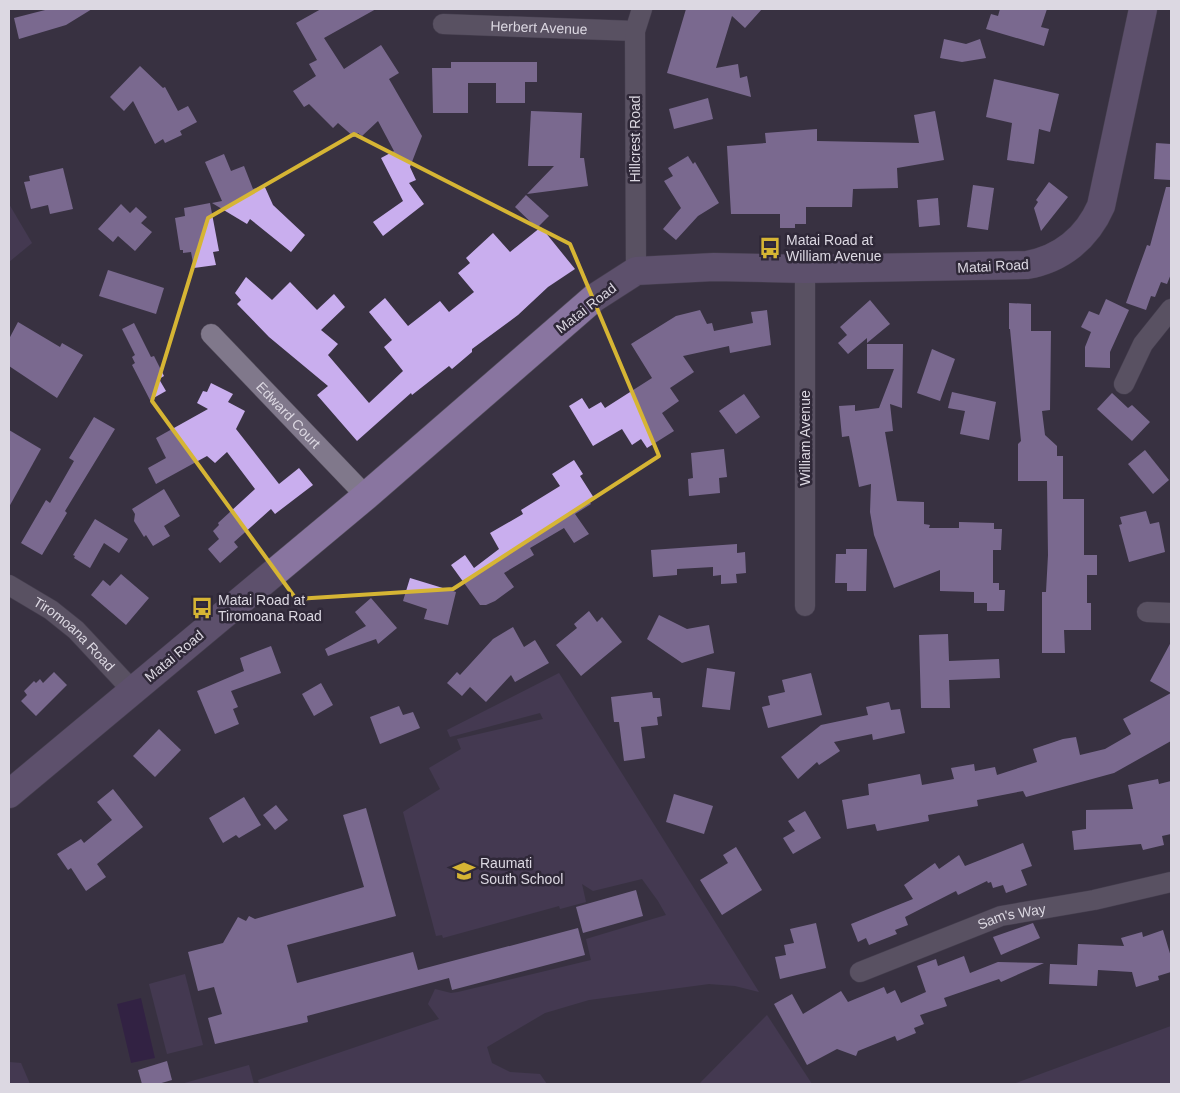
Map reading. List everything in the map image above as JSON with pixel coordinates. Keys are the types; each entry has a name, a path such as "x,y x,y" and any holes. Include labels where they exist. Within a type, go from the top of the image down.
{"street":[{"name":"Hillcrest Road","path":"636,271 635,31 642,9"},
{"name":"Matai Road","path":"9,794 366,496 594,298 636,271 714,267 805,269 1027,265 1054,258 1088,230 1101,206 1143,9"},
{"name":"Herbert Avenue","path":"444,24 635,31"},
{"name":"William Avenue","path":"805,269 805,606"},
{"path":"1124,384 1143,344 1171,309"},
{"name":"Edward Court","path":"211,334 366,496"},
{"name":"Tiromoana Road","path":"9,585 51,610 76,630 132,691"},
{"path":"1146,612 1171,613"},
{"name":"Sam's Way","path":"860,972 1001,916 1094,900 1171,882"}],"highlighted area":[{"path":"354,134 570,244 659,456 453,589 296,599 152,401 208,218"}],"shaded area":[{"path":"9,204 32,243 9,262"},
{"path":"559,673 759,992 735,986 709,984 589,1000 545,1013 487,1047 492,1063 510,1072 540,1074 547,1084 259,1084 258,1080 439,1019 428,1004 435,989 451,993 458,992 591,960 586,939 666,915 642,879 593,891 582,884 586,902 560,909 559,906 443,938 442,935 436,936 403,812 440,789 429,768 461,749 457,739 543,719 540,713 450,737 447,730"},
{"path":"185,974 203,1045 167,1054 149,984"},
{"path":"141,998 155,1058 131,1063 117,1004"},
{"path":"767,1015 812,1084 699,1084"},
{"path":"1171,1026 1171,1084 1013,1084"},
{"path":"9,1062 21,1063 30,1084 9,1084"},
{"path":"249,1065 254,1084 181,1084"}],"building":[{"path":"49,9 92,9 66,25 19,39 14,18"},
{"path":"321,9 376,9 324,38 344,69 381,45 399,73 389,79 422,136 410,167 416,180 409,183 424,204 383,236 373,222 403,201 381,158 394,151 378,121 362,136 358,133 354,137 338,123 333,128 309,104 304,107 293,91 316,76 309,64 317,60 296,23"},
{"path":"686,9 762,9 745,28 732,16 716,68 738,64 740,78 747,76 751,97 667,73"},
{"path":"1000,9 1047,9 1041,27 1049,29 1044,46 986,29 991,14 998,16"},
{"path":"944,39 966,44 980,39 986,58 962,62 940,58"},
{"path":"451,62 537,62 537,82 525,82 525,103 496,103 496,83 468,83 468,113 433,113 432,68 451,68"},
{"path":"140,66 163,88 165,87 178,111 188,106 197,122 180,131 182,135 165,143 163,139 155,144 133,101 124,111 110,97"},
{"path":"994,79 1059,94 1050,132 1039,129 1034,164 1007,160 1012,123 986,117"},
{"path":"708,98 713,119 674,129 669,109"},
{"path":"531,111 582,113 580,158 584,158 588,186 527,194 554,166 528,166"},
{"path":"935,111 944,160 897,168 898,188 853,189 852,207 806,207 806,224 795,224 795,228 780,228 780,214 731,214 727,146 766,143 765,133 817,129 817,141 919,143 914,115"},
{"path":"1156,143 1171,144 1171,180 1154,179"},
{"path":"224,154 231,171 244,166 253,189 264,185 273,205 305,235 291,252 250,219 247,224 212,203 222,201 205,162"},
{"path":"688,156 693,164 695,162 719,203 698,216 676,240 663,229 681,208 664,181 673,176 668,168"},
{"path":"63,168 73,209 50,214 48,205 31,209 24,182 30,181 29,176"},
{"path":"1049,182 1068,197 1041,231 1034,208 1038,202 1036,200"},
{"path":"973,185 994,188 988,230 967,227"},
{"path":"1166,187 1171,187 1171,274 1167,284 1161,282 1155,297 1151,296 1146,310 1126,303 1147,245 1150,246"},
{"path":"526,195 549,216 537,228 515,207"},
{"path":"938,198 940,225 919,227 917,200"},
{"path":"210,203 219,251 213,252 216,265 194,268 191,252 183,253 183,250 180,250 175,218 185,216 184,208"},
{"path":"121,204 130,213 136,207 147,217 141,223 152,232 135,251 118,236 113,242 98,229"},
{"path":"541,227 575,269 548,287 518,315 472,349 472,352 452,369 449,366 412,395 411,393 357,441 317,395 328,386 269,337 237,304 241,300 235,293 246,277 272,300 290,282 317,310 334,294 345,307 321,330 338,344 328,355 369,403 403,371 384,347 392,340 369,312 385,298 408,326 440,301 449,312 474,292 458,273 470,263 466,258 493,233 510,252"},
{"path":"108,270 164,288 156,314 99,296"},
{"path":"1106,299 1129,310 1110,352 1110,368 1085,367 1085,347 1091,332 1081,327 1089,311 1099,315"},
{"path":"870,300 890,324 867,343 867,338 848,354 838,343 847,335 840,327"},
{"path":"1009,303 1031,304 1031,331 1051,331 1050,410 1042,411 1045,435 1057,446 1057,456 1063,456 1063,499 1084,499 1084,555 1097,555 1097,575 1087,575 1087,603 1091,603 1091,630 1064,630 1065,653 1042,653 1042,592 1046,592 1048,555 1047,481 1018,481 1018,444 1021,441 1009,329"},
{"path":"700,310 707,324 712,323 714,331 753,323 751,312 767,310 771,345 730,353 729,346 683,356 694,372 670,388 679,401 662,413 674,431 647,448 641,439 632,445 622,429 593,446 569,406 582,398 589,409 601,402 605,408 652,378 631,344 676,316"},
{"path":"18,322 60,347 62,343 83,355 57,398 9,366 9,339"},
{"path":"134,323 151,357 154,356 164,376 159,379 166,391 150,400 132,365 135,363 132,357 135,355 122,329"},
{"path":"867,344 903,344 902,408 890,404 893,431 885,432 897,501 924,502 924,524 930,525 929,528 959,528 959,522 994,523 994,529 1002,529 1001,550 993,550 993,583 999,583 999,590 1005,590 1004,611 987,611 987,603 974,603 974,592 940,591 940,570 894,588 874,535 870,512 871,484 859,487 849,436 842,437 839,406 855,405 855,411 879,408 894,369 867,369"},
{"path":"932,349 955,359 940,401 917,393"},
{"path":"211,383 233,394 228,402 245,411 236,429 279,484 299,468 313,485 275,514 271,509 234,542 238,547 220,563 208,549 219,539 213,531 219,525 218,523 255,489 227,452 215,463 207,456 156,484 148,468 166,458 156,438 208,409 197,403 203,391 207,392"},
{"path":"952,392 996,402 989,440 960,434 965,411 948,408"},
{"path":"1112,393 1128,408 1132,405 1150,422 1132,441 1097,409"},
{"path":"744,394 760,417 736,434 719,411"},
{"path":"94,417 115,429 65,511 67,513 42,555 21,543 46,500 50,503 74,461 69,458"},
{"path":"9,430 41,449 9,507"},
{"path":"724,449 727,477 719,478 720,493 689,496 688,479 693,478 691,453"},
{"path":"1145,450 1169,480 1153,494 1128,464"},
{"path":"574,460 583,474 580,476 594,498 589,501 591,504 575,514 589,534 574,543 564,528 530,548 534,555 504,573 514,587 495,601 486,605 480,605 451,565 465,555 474,568 499,549 490,533 523,514 521,510 560,486 552,474"},
{"path":"164,489 180,516 164,526 170,536 153,546 146,535 144,537 134,521 135,514 132,509"},
{"path":"1146,511 1150,524 1159,522 1165,552 1129,562 1119,525 1122,524 1120,517"},
{"path":"95,519 128,539 119,553 104,543 90,568 74,558 75,556 73,555"},
{"path":"737,544 737,553 745,552 746,573 736,574 737,583 721,584 721,575 713,576 713,567 677,569 677,575 653,577 651,550"},
{"path":"846,549 867,549 866,591 847,591 847,583 835,583 836,554 846,554"},
{"path":"121,574 149,598 126,625 91,595 103,580 110,586"},
{"path":"410,578 456,592 448,625 424,619 427,609 403,601"},
{"path":"371,598 397,628 378,644 376,639 328,656 325,649 366,626 355,612"},
{"path":"589,611 597,622 602,617 622,642 581,676 556,645 577,628 574,624"},
{"path":"659,615 687,629 709,625 714,653 682,663 647,639"},
{"path":"513,627 524,647 535,640 549,663 515,682 511,675 486,702 470,687 462,696 447,683 457,672 460,675 493,639"},
{"path":"948,634 949,661 999,659 1000,678 949,680 950,708 921,708 919,635"},
{"path":"1171,642 1171,693 1150,681"},
{"path":"271,646 281,673 231,691 238,707 233,709 239,724 215,734 197,691 244,671 240,658"},
{"path":"707,668 735,672 730,710 702,707"},
{"path":"54,672 67,685 36,716 21,701 27,695 24,691 34,681 36,683 40,679 43,683"},
{"path":"811,673 822,715 768,728 762,707 770,705 768,696 785,692 782,680"},
{"path":"321,683 333,705 314,716 302,694"},
{"path":"652,692 653,698 660,698 662,716 657,717 658,725 641,727 645,758 624,761 619,722 614,722 611,697"},
{"path":"1171,693 1171,741 1114,773 1026,797 1023,791 977,800 978,806 928,815 929,821 877,831 875,824 847,829 842,800 869,795 868,784 920,774 922,785 954,779 951,768 974,764 975,771 995,767 997,775 1037,762 1033,749 1063,739 1076,737 1080,755 1105,749 1131,734 1123,719"},
{"path":"889,702 891,710 900,709 905,733 873,740 872,734 834,742 840,751 819,765 817,762 798,779 781,757 821,725 868,715 866,707"},
{"path":"399,706 403,715 413,712 420,728 380,744 370,717"},
{"path":"159,729 181,750 155,777 133,756"},
{"path":"1158,779 1159,784 1171,781 1171,834 1162,836 1164,845 1143,850 1141,844 1074,850 1072,831 1086,829 1086,810 1133,809 1128,785"},
{"path":"113,789 143,827 97,864 106,877 86,891 71,868 68,870 57,854 81,839 84,843 112,820 97,802"},
{"path":"674,794 713,806 704,834 666,822"},
{"path":"244,797 261,825 239,838 236,835 223,843 209,818"},
{"path":"276,805 288,820 275,830 263,815"},
{"path":"366,808 396,916 287,945 297,983 413,952 418,970 578,928 585,955 452,990 449,978 307,1016 308,1022 215,1044 208,1018 222,1014 214,987 198,991 188,952 223,943 238,917 246,921 249,916 255,919 364,887 343,815"},
{"path":"805,811 821,838 793,854 783,838 795,831 788,821"},
{"path":"1023,843 1032,866 1021,870 1027,885 1006,893 1003,885 993,888 991,882 988,883 987,881 958,895 956,891 905,917 908,925 895,930 897,934 869,945 866,938 858,942 851,924 913,899 904,885 935,863 939,869 959,855 965,866"},
{"path":"736,847 762,890 722,915 700,880 728,863 723,855"},
{"path":"636,890 643,916 583,933 576,907"},
{"path":"816,923 826,968 780,979 775,957 786,955 784,945 794,943 790,929"},
{"path":"1033,923 1040,938 1001,955 993,937"},
{"path":"1163,930 1171,957 1171,972 1158,976 1159,980 1136,987 1132,972 1098,970 1097,986 1049,984 1050,964 1077,965 1078,944 1124,946 1121,938 1142,932 1143,937"},
{"path":"964,956 970,973 998,962 1044,963 1001,982 999,979 944,998 947,1006 920,1015 924,1024 914,1028 916,1033 897,1041 895,1036 858,1051 856,1056 837,1049 807,1065 774,1004 792,994 803,1014 841,991 848,1002 884,987 887,994 895,990 901,1003 926,992 917,966 936,959 938,966"},
{"path":"167,1061 172,1080 158,1084 142,1084 138,1070"}],"place":[{"name":"Matai Road at William Avenue","path":"770,248"},
{"name":"Matai Road at Tiromoana Road","path":"202,608"},
{"name":"Raumati South School","path":"464,871"}]}
